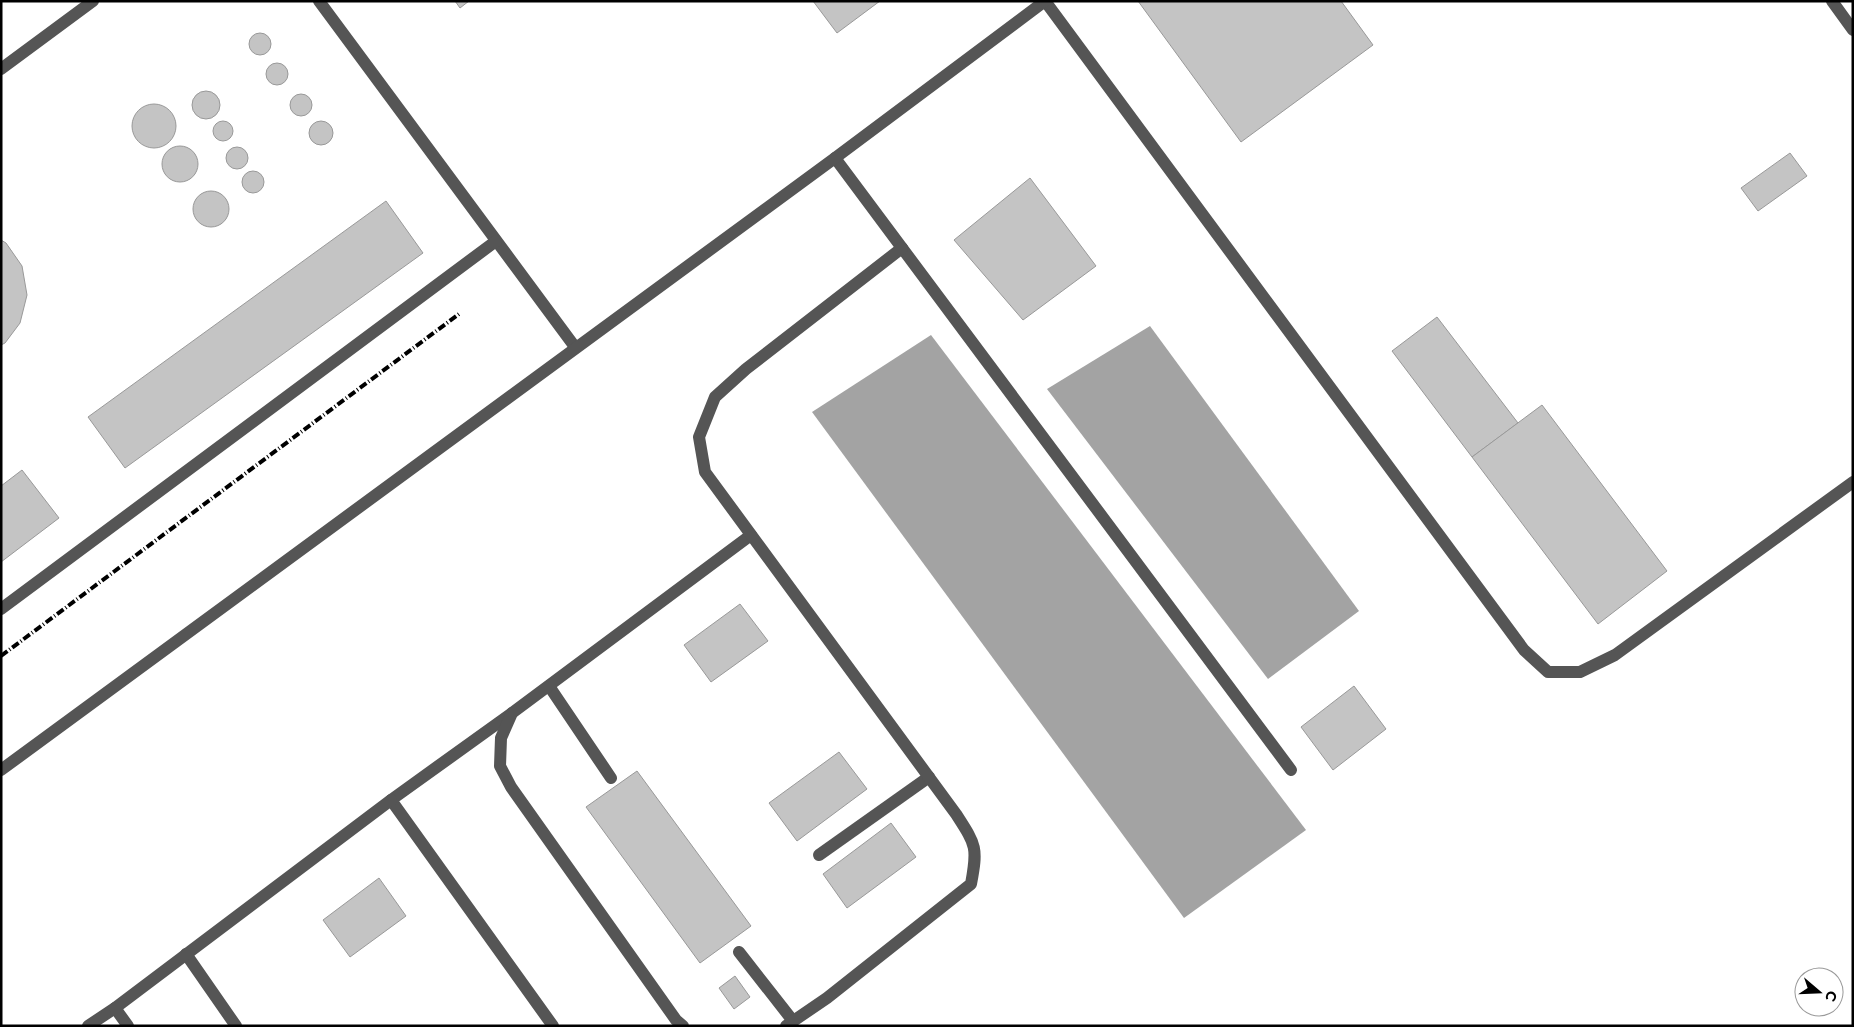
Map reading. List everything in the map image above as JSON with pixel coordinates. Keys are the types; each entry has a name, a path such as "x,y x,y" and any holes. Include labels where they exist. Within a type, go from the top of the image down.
{"lane":[{"path":"1,69 93,1"},
{"path":"319,1 575,348"},
{"path":"1,770 835,158 1045,1 1524,650 1548,672 1580,672 1615,655 1853,482"},
{"path":"1832,1 1853,30"},
{"path":"835,158 1291,770"},
{"path":"1,608 496,241"},
{"path":"739,952 790,1024 971,884 976,859 973,840 929,777 705,472 699,437 715,397 746,369 902,248"},
{"path":"88,1026 115,1008 392,800 549,686 751,534"},
{"path":"549,686 611,778"},
{"path":"512,713 501,738 500,766 511,787 676,1020 683,1026"},
{"path":"819,855 929,777"},
{"path":"392,800 553,1026"},
{"path":"186,954 236,1026"},
{"path":"115,1008 128,1026"}],"shaded area":[{"path":"1150,326 1359,611 1268,679 1047,389"},
{"path":"931,335 1306,830 1184,918 812,412"}],"building":[{"path":"455,1 469,1 460,8"},
{"path":"813,1 880,1 837,33"},
{"path":"1138,1 1341,1 1373,45 1241,142"},
{"path":"256,33 264,33 271,40 271,48 264,55 256,55 249,48 249,40"},
{"path":"277,63 285,66 288,74 285,82 277,85 269,82 266,74 269,66"},
{"path":"206,91 216,95 220,105 216,115 206,119 196,115 192,105 196,95"},
{"path":"301,94 309,97 312,105 309,113 301,116 293,113 290,105 293,97"},
{"path":"154,104 166,108 172,114 176,126 172,138 166,144 154,148 142,144 136,138 132,126 136,114 142,108"},
{"path":"219,121 227,121 233,127 233,135 227,141 219,141 213,135 213,127"},
{"path":"321,121 330,124 333,133 330,142 321,145 312,142 309,133 312,124"},
{"path":"180,146 187,147 193,151 197,157 197,171 193,177 187,181 180,182 173,181 167,177 163,171 162,164 163,157 167,151 173,147"},
{"path":"237,147 245,150 248,158 245,166 237,169 229,166 226,158 229,150"},
{"path":"1790,153 1807,176 1758,211 1741,188"},
{"path":"253,171 261,174 264,182 261,190 253,193 245,190 242,182 245,174"},
{"path":"1030,178 1096,266 1023,320 954,240"},
{"path":"211,191 218,192 224,196 228,202 228,216 224,222 218,226 211,227 204,226 198,222 194,216 193,209 194,202 198,196 204,192"},
{"path":"386,201 423,253 125,468 88,417"},
{"path":"1,240 6,243 22,266 27,295 20,323 5,343 1,345"},
{"path":"1437,317 1518,423 1472,457 1392,351"},
{"path":"1542,405 1667,571 1598,624 1472,457"},
{"path":"22,470 59,518 1,562 1,486"},
{"path":"740,604 768,641 711,682 684,645"},
{"path":"1354,686 1386,729 1333,770 1301,727"},
{"path":"839,752 867,789 797,841 769,803"},
{"path":"637,771 751,926 700,963 586,807"},
{"path":"891,823 916,857 847,908 823,874"},
{"path":"379,878 406,916 350,957 323,920"},
{"path":"735,976 750,997 734,1009 719,988"}],"railway":[{"path":"1,656 459,314"}]}
